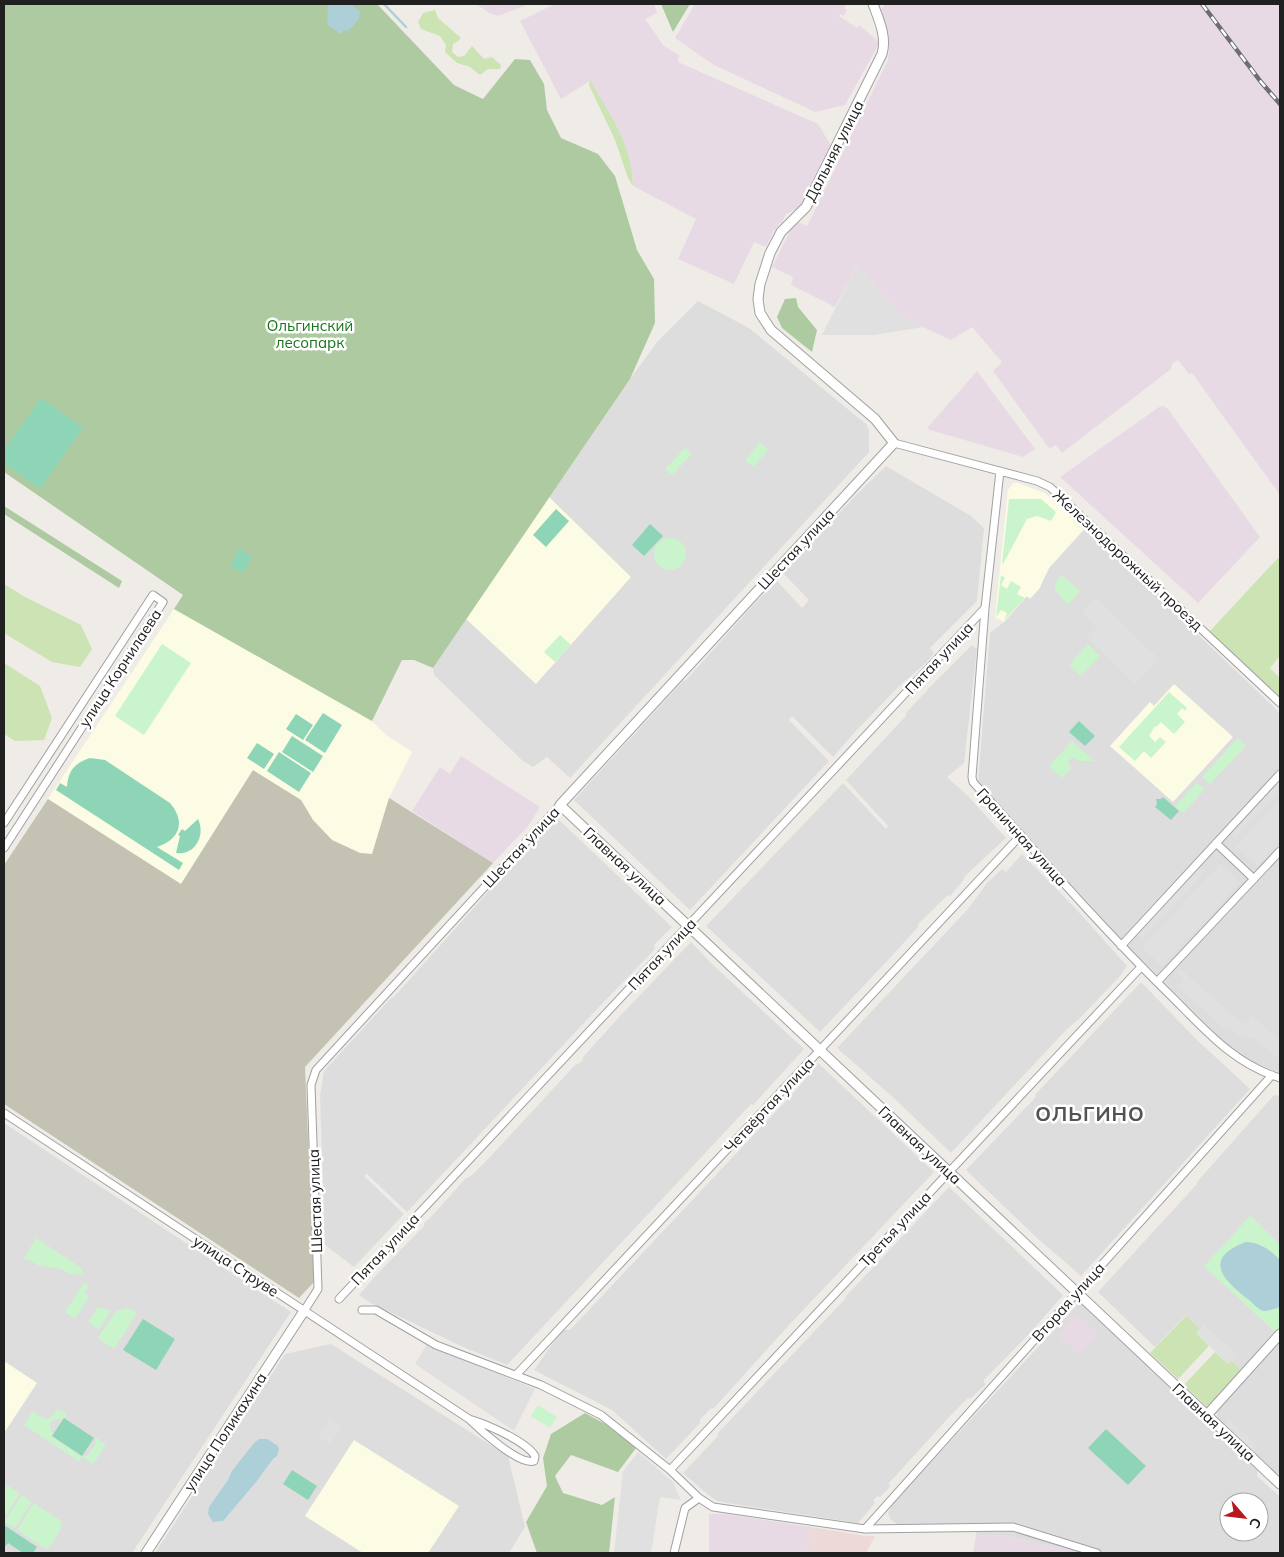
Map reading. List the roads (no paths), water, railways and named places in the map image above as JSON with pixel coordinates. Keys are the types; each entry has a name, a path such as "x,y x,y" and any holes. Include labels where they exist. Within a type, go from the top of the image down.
{"street":[{"name":"Дальняя улица","path":"873,4 884,36 885,46 882,54 806,207 785,228 774,245 762,276 758,299 760,313 771,330 875,419 894,443"},
{"name":"Железнодорожный проезд","path":"894,443 1044,483 1280,704"},
{"name":"Шестая улица","path":"304,1311 318,1289 310,1085 316,1070 894,443"},
{"name":"Граничная улица","path":"1000,471 985,608 973,782 1121,946 1230,1053 1246,1064 1280,1078"},
{"name":"улица Корнилаева","path":"4,823 152,595 163,602 4,848"},
{"name":"Пятая улица","path":"339,1299 985,608"},
{"path":"1121,946 1280,774"},
{"name":"Главная улица","path":"560,805 1280,1484"},
{"name":"Четвёртая улица","path":"516,1375 1021,835"},
{"path":"1216,843 1254,879"},
{"path":"1157,982 1280,852"},
{"name":"Третья улица","path":"670,1470 1142,967"},
{"name":"Вторая улица","path":"865,1529 1272,1075"},
{"name":"улица Струве","path":"4,1113 469,1420 489,1437 523,1460 530,1463 534,1461 536,1456 532,1451 509,1436 486,1425 469,1420"},
{"path":"362,1310 376,1310 436,1345 541,1385 606,1418 670,1470 699,1498 713,1507 865,1529 1012,1527 1096,1553"},
{"name":"улица Поликахина","path":"146,1553 304,1311"},
{"path":"1207,1416 1280,1334"},
{"path":"674,1553 685,1508 699,1498"}],"water":[{"path":"328,4 351,4 360,12 359,19 348,31 344,30 341,34 327,25"},
{"path":"1246,1242 1265,1248 1280,1260 1280,1307 1267,1311 1261,1310 1224,1277 1221,1262 1224,1255"},
{"path":"259,1439 267,1439 278,1446 277,1456 223,1521 213,1522 208,1514 209,1507 232,1471"}],"waterway":[{"path":"384,4 406,27"}],"railway":[{"path":"1202,4 1280,104"}],"district":[{"name":"ОЛЬГИНО","path":"1090,1113"}],"park label":[{"name":"Ольгинский лесопарк","path":"310,334"}]}
